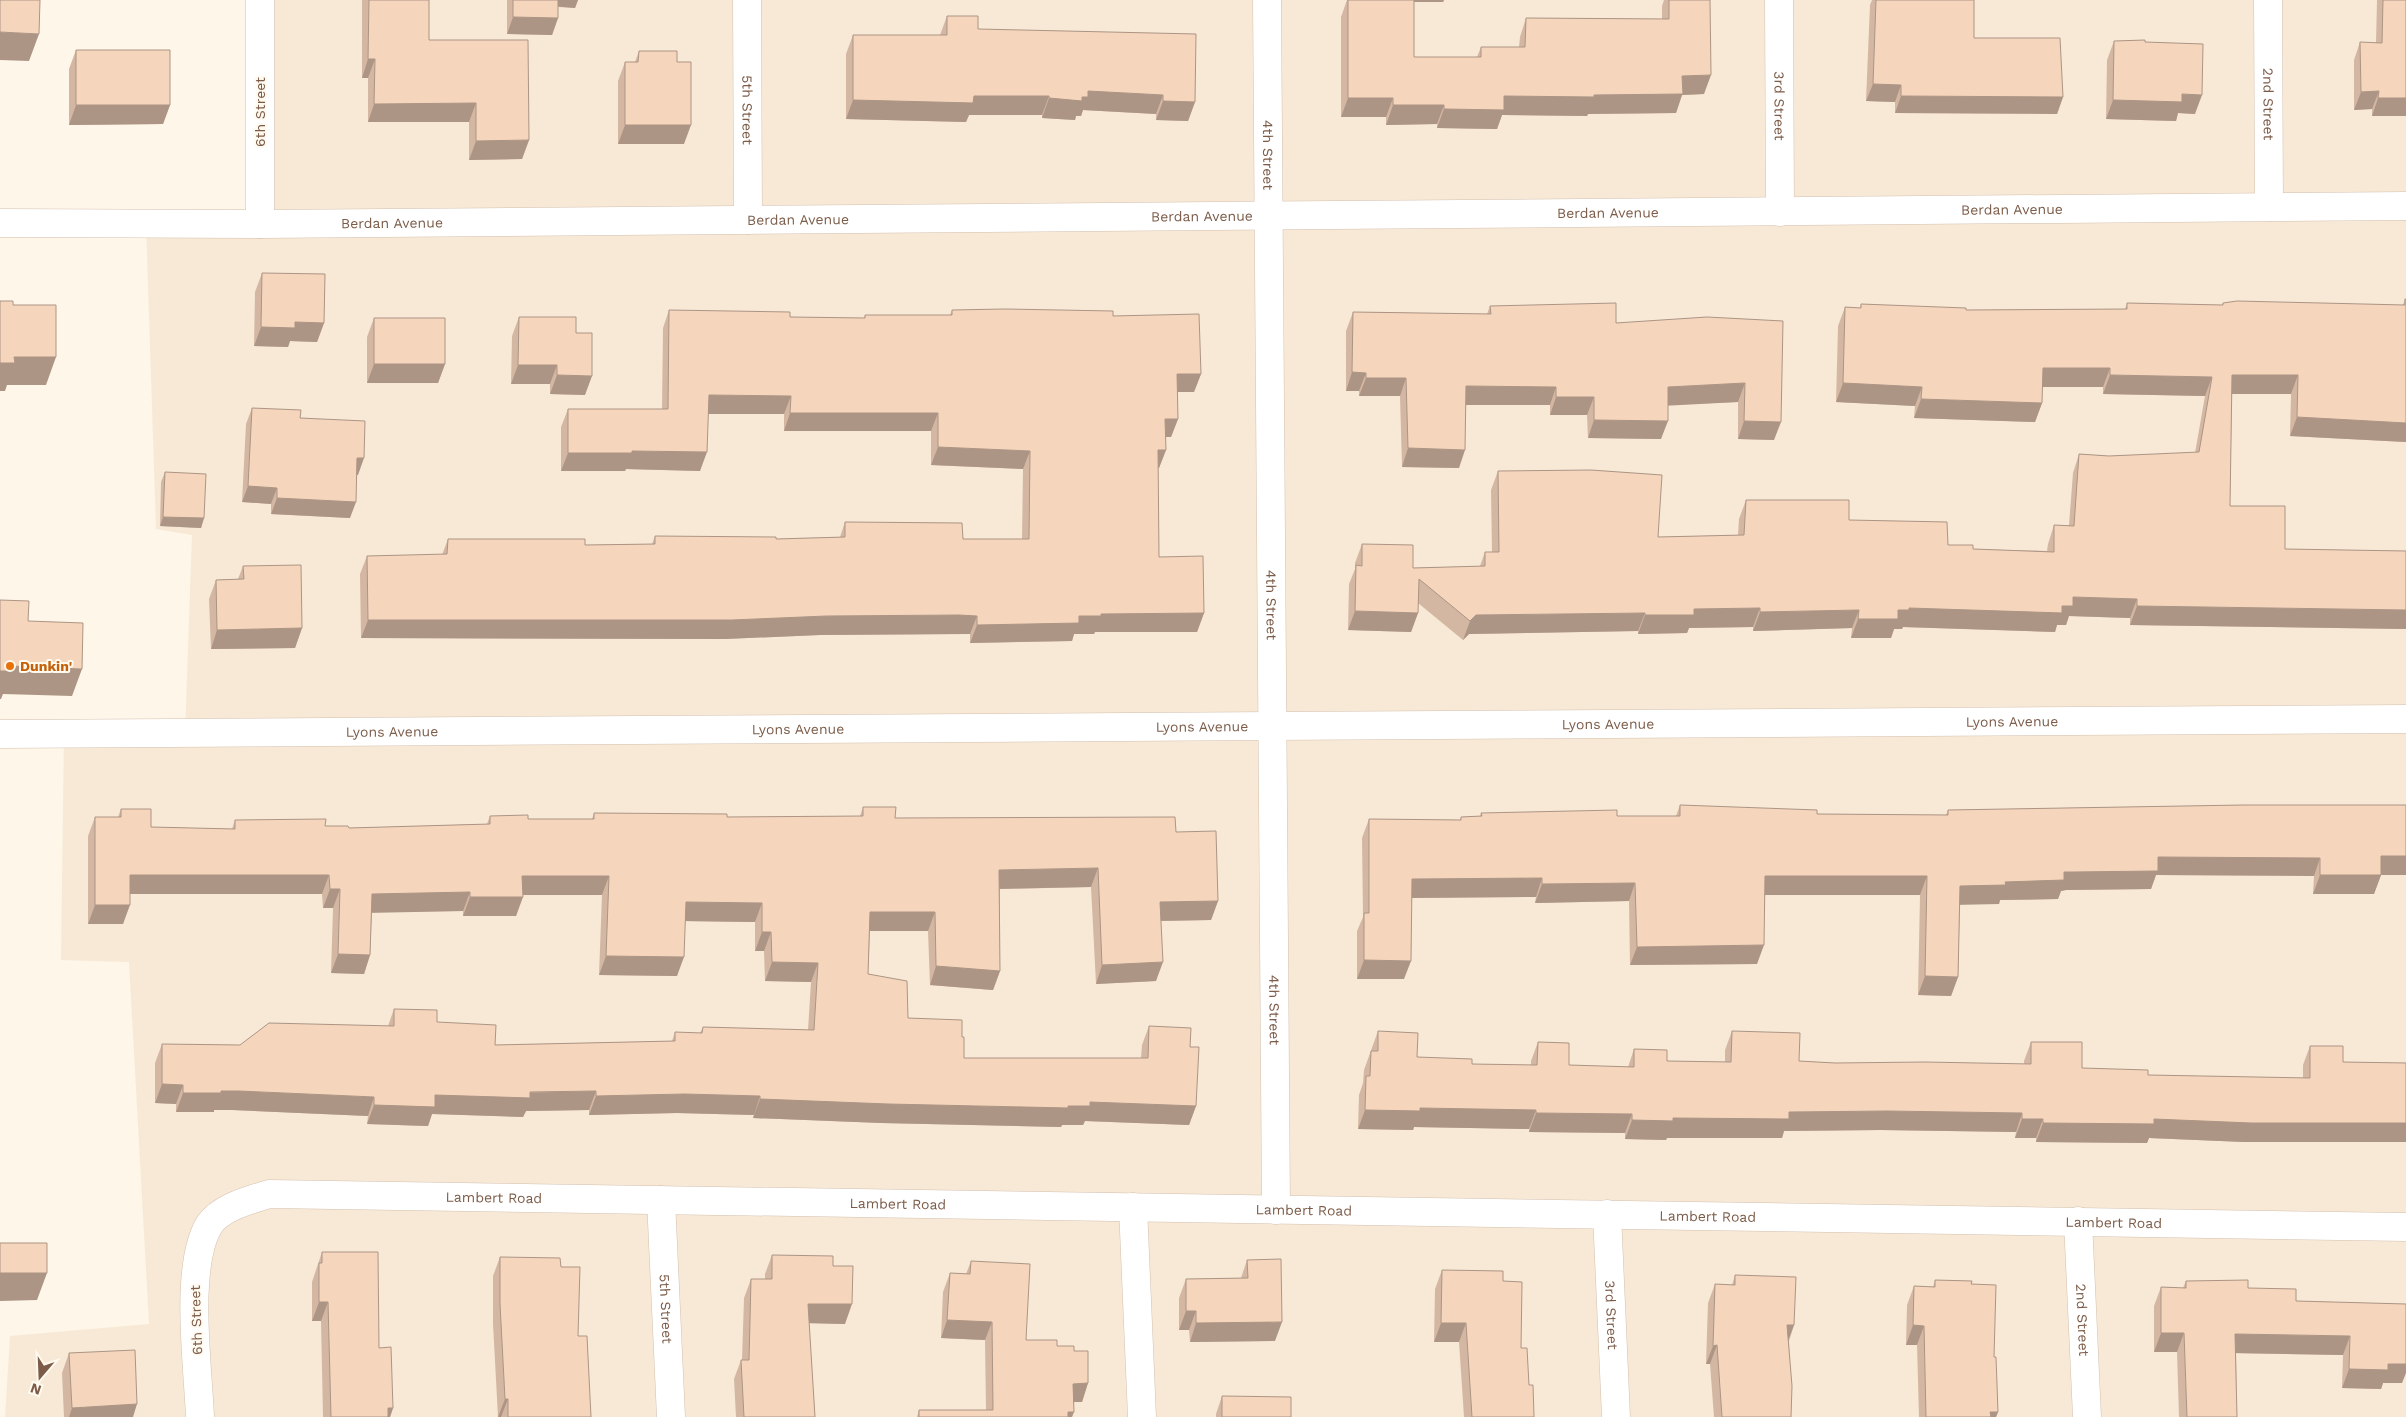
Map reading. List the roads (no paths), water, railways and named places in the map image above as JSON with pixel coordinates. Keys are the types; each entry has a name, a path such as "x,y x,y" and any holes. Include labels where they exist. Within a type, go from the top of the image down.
{"street":[{"name":"6th Street","path":"260,0 260,224"},
{"name":"5th Street","path":"747,0 748,220"},
{"name":"4th Street","path":"1267,0 1276,1210"},
{"name":"3rd Street","path":"1779,0 1780,212"},
{"name":"2nd Street","path":"2268,0 2269,207"},
{"name":"Berdan Avenue","path":"0,223 260,224 2406,206"},
{"name":"Lyons Avenue","path":"0,734 2406,718"},
{"name":"Lambert Road","path":"210,1224 236,1204 269,1194 2406,1226"},
{"name":"5th Street","path":"661,1200 671,1417"},
{"path":"1133,1207 1142,1417"},
{"name":"3rd Street","path":"1607,1214 1616,1417"},
{"name":"2nd Street","path":"2078,1221 2087,1417"},
{"name":"6th Street","path":"200,1417 194,1286 198,1256 210,1224"}],"place":[{"name":"Dunkin'","path":"10,666"}]}
